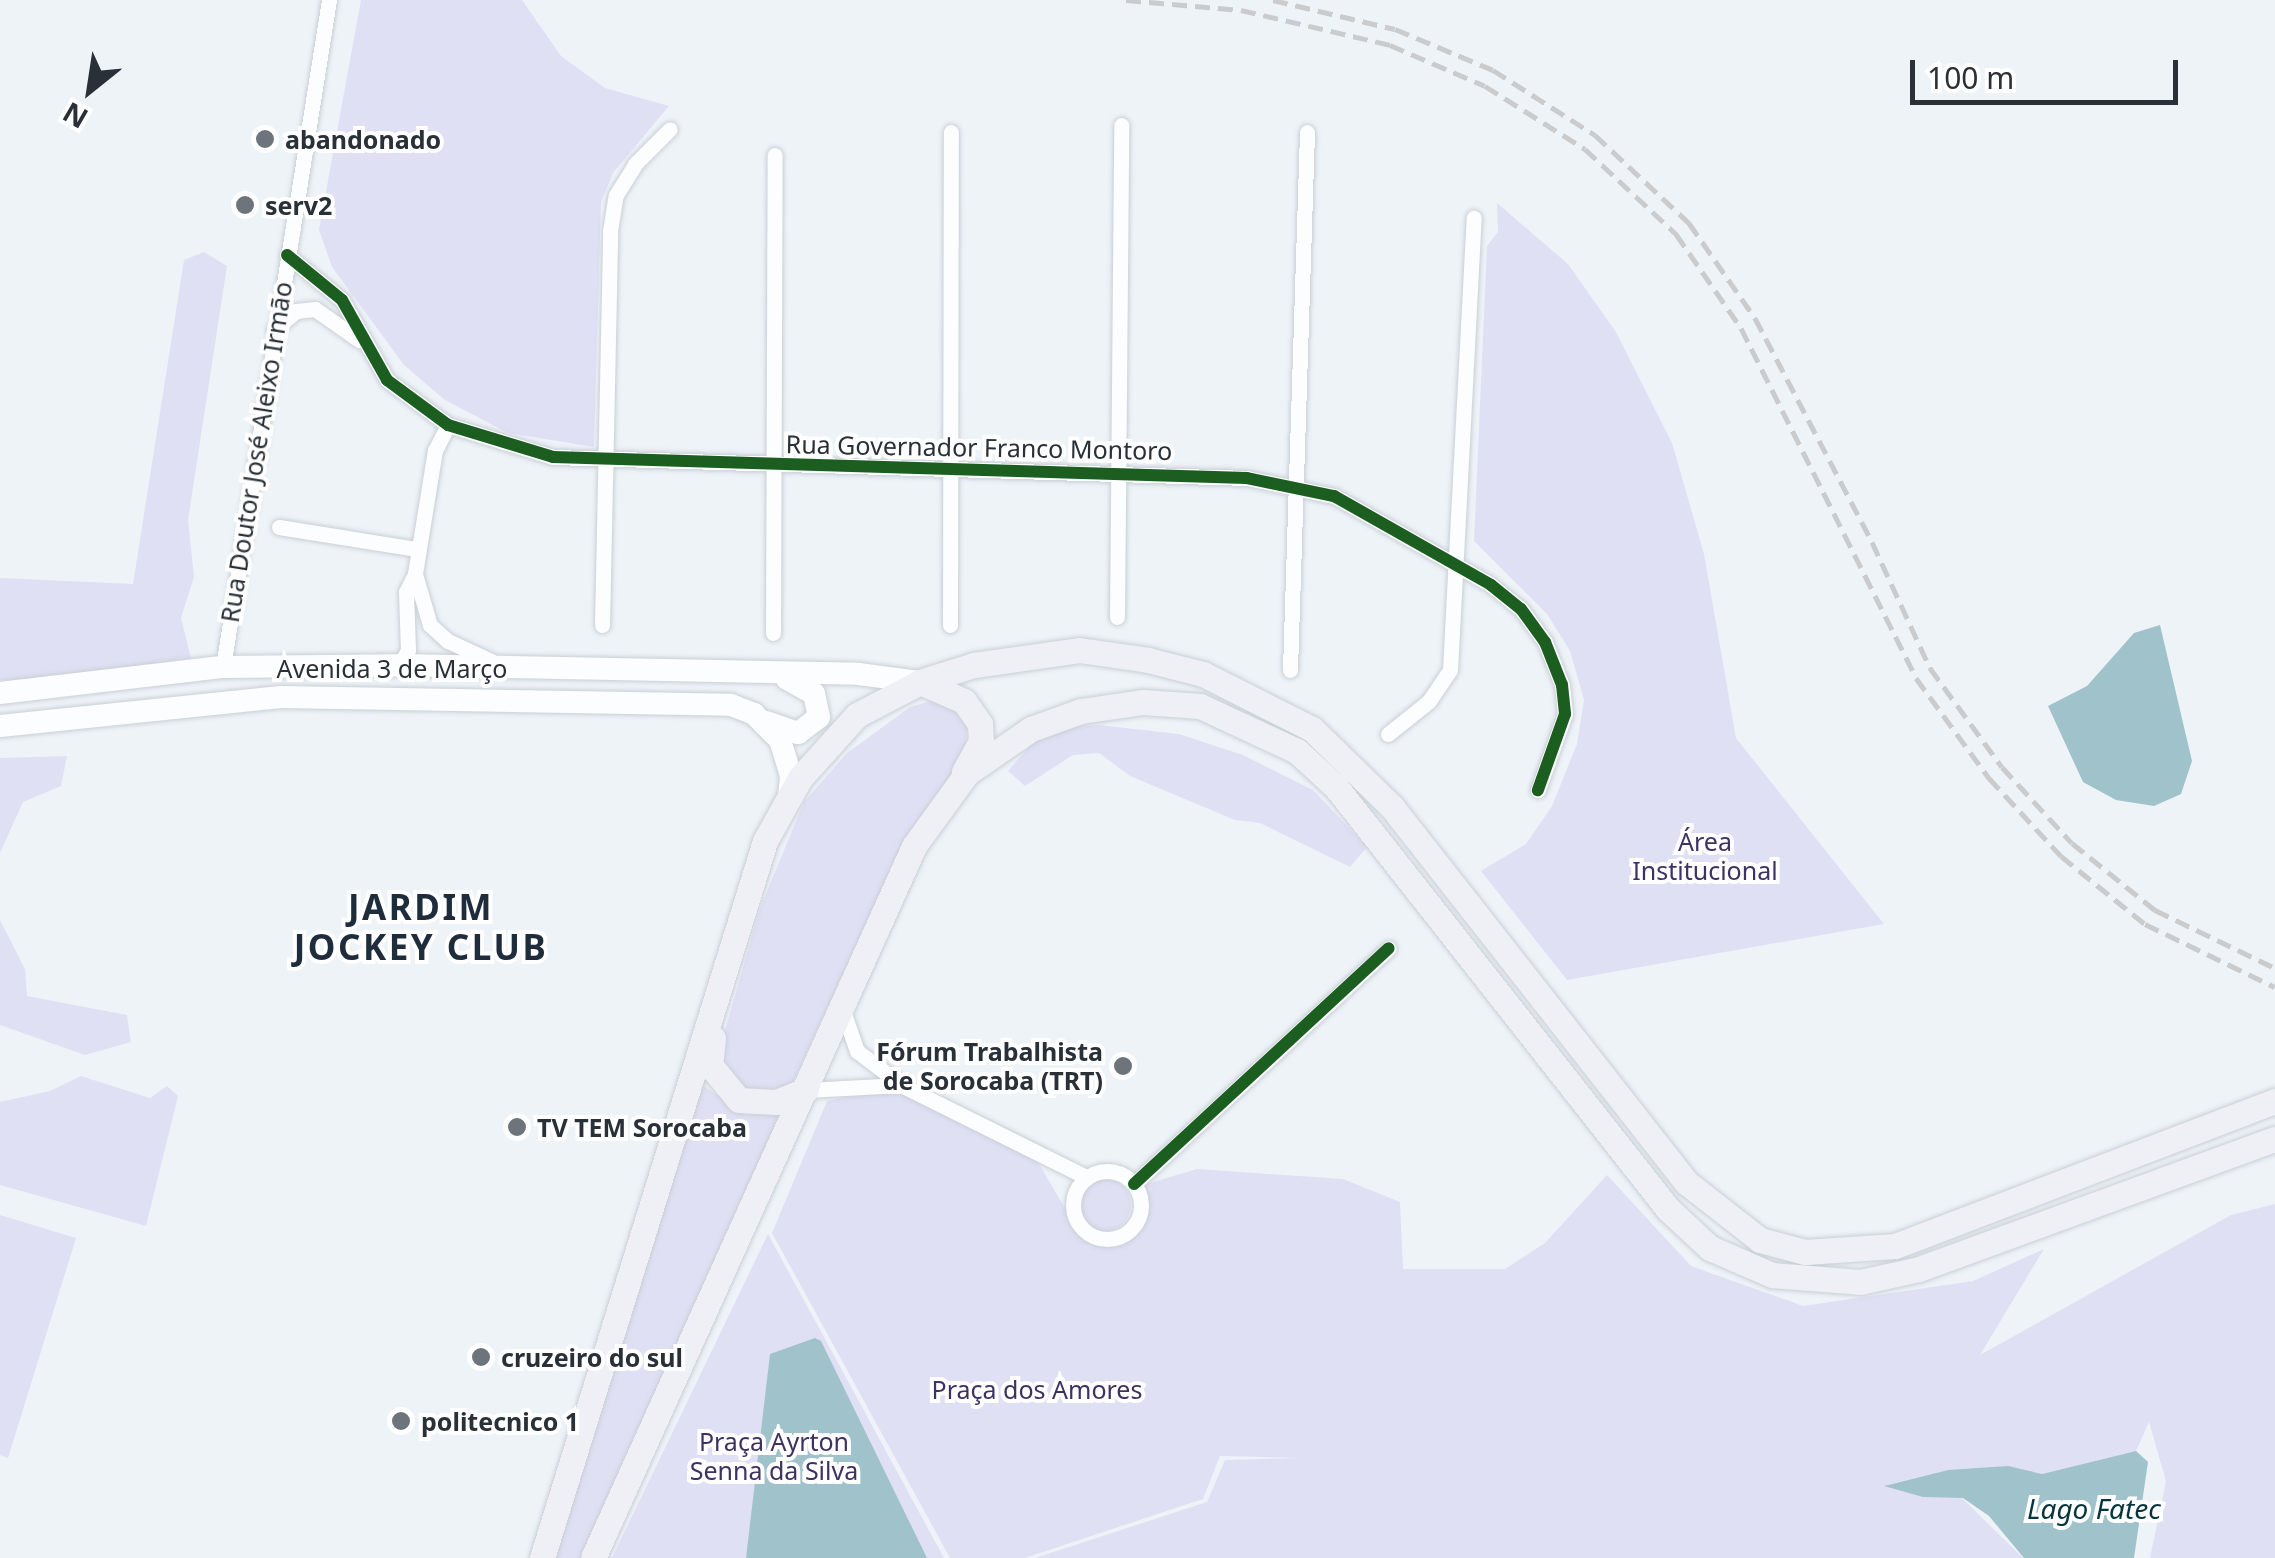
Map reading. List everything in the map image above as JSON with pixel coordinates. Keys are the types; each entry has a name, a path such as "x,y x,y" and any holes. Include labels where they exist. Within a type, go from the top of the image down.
{"main road":[{"path":"542,1558 728,970 764,841 788,798 858,715 920,682 1005,657 1080,650 1204,674 1312,729 1392,807 1687,1183 1760,1240 1806,1252 1895,1246 2275,1101"},
{"name":"Avenida 3 de Março","path":"0,693 222,668 400,665 784,677 859,674 920,682"},
{"name":"Avenida 3 de Março","path":"0,726 282,697 730,705 798,733 819,717 814,694 784,677"},
{"path":"594,1558 896,881 946,796 975,757 980,724 964,701 920,682"},
{"path":"946,796 1031,730 1081,711 1143,702 1200,706 1297,751 1336,787 1668,1208 1710,1248 1772,1276 1860,1282 1918,1270 2275,1139"},
{"path":"762,720 788,758 788,798"},
{"path":"728,970 711,1048 718,1083 739,1100 761,1105 806,1090"}],"street":[{"name":"Rua Doutor José Aleixo Irmão","path":"222,668 329,0"},
{"path":"1117,617 1121,125"},
{"path":"602,625 603,460 616,195 635,164 670,129"},
{"path":"950,625 946,468 951,132"},
{"path":"1290,670 1307,132"},
{"path":"773,634 776,155"},
{"path":"1388,734 1428,701 1450,670 1474,218"},
{"name":"Rua Governador Franco Montoro","path":"287,255 334,291 387,380 448,425 552,458 1121,473 1296,483 1350,504 1457,564 1521,610 1562,685 1559,745 1538,790"},
{"name":"Rua Governador Franco Montoro","path":"274,329 296,310 315,310 362,342"},
{"path":"448,425 435,450 415,574 430,625 470,654 514,668"},
{"path":"279,526 417,549"},
{"path":"400,665 408,650 406,592 415,574"},
{"path":"1134,1184 1389,948"},
{"path":"842,1004 857,1051 903,1086 1086,1177 1116,1172 1134,1184 1142,1206 1134,1227 1102,1239 1082,1228 1072,1208 1086,1177"},
{"path":"806,1090 903,1086"}],"green space":[{"path":"361,0 522,0 561,56 605,88 669,106 613,173 601,202 594,447 508,433 445,400 404,365 332,267 319,230"},
{"name":"Área Institucional","path":"1497,203 1568,264 1616,332 1672,443 1704,554 1736,738 1884,924 1567,980 1481,871 1526,844 1552,806 1577,744 1584,700 1570,651 1547,614 1474,541 1487,246 1498,232"},
{"path":"204,252 227,266 188,520 194,577 181,618 191,658 52,679 0,680 0,578 133,584 184,260"},
{"path":"931,701 955,711 967,728 964,757 905,839 793,1082 782,1094 739,1089 718,1055 760,908 804,802 847,753 910,707"},
{"path":"1099,725 1179,734 1243,755 1313,790 1367,847 1350,867 1260,823 1235,820 1130,776 1099,753 1073,755 1025,786 1008,771 1032,743 1065,726"},
{"path":"67,756 61,786 23,802 0,853 0,758"},
{"path":"0,920 25,969 27,996 127,1015 131,1042 85,1055 0,1025"},
{"path":"81,1076 150,1098 167,1086 178,1096 146,1226 0,1185 0,1102 50,1091"},
{"path":"701,1084 746,1115 787,1110 581,1558 554,1558"},
{"name":"Praça dos Amores","path":"871,1091 900,1093 1038,1162 1083,1239 1107,1245 1134,1234 1148,1209 1143,1185 1197,1169 1343,1179 1400,1202 1403,1269 1505,1269 1545,1243 1607,1175 1691,1266 1803,1306 1973,1281 2044,1249 1980,1355 2231,1215 2275,1204 2275,1558 2150,1558 2166,1481 2149,1422 2136,1451 2042,1474 1948,1470 1887,1485 1962,1498 2023,1558 1035,1558 1207,1502 1225,1460 1300,1458 1220,1456 1203,1499 1025,1558 950,1558 772,1233 827,1101"},
{"path":"1105,1179 1123,1187 1131,1205 1123,1223 1105,1231 1087,1223 1079,1205 1087,1187"},
{"path":"0,1215 76,1238 8,1458 0,1455"},
{"name":"Praça Ayrton Senna da Silva","path":"768,1234 944,1558 612,1558"}],"water":[{"path":"2160,625 2192,761 2181,794 2154,806 2116,800 2083,782 2048,706 2087,686 2134,633"},
{"path":"815,1338 821,1341 927,1558 746,1558 770,1354"},
{"name":"Lago Fatec","path":"2136,1451 2148,1462 2134,1558 2024,1558 1989,1516 1963,1498 1923,1497 1884,1486 1948,1470 2008,1466 2042,1474"}],"railway":[{"path":"1126,0 1241,10 1390,45 1485,86 1585,149 1676,234 1741,328 1916,678 1989,778 2061,856 2145,924 2275,987"},
{"path":"1273,0 1395,29 1493,70 1595,135 1689,223 1755,318 1872,542 1930,668 2002,767 2072,843 2155,910 2275,968"}],"cycle path":[{"path":"287,255 342,300 387,380 448,425 553,457 1247,478 1334,496 1491,585 1521,609 1545,642 1562,685 1565,714 1538,790"},
{"path":"1134,1184 1389,948"}],"place":[{"name":"abandonado","path":"265,139"},
{"name":"serv2","path":"245,205"},
{"name":"Fórum Trabalhista de Sorocaba (TRT)","path":"1123,1066"},
{"name":"TV TEM Sorocaba","path":"517,1127"},
{"name":"cruzeiro do sul","path":"481,1357"},
{"name":"politecnico 1","path":"401,1421"}],"district":[{"name":"JARDIM JOCKEY CLUB","path":"421,927"}]}
